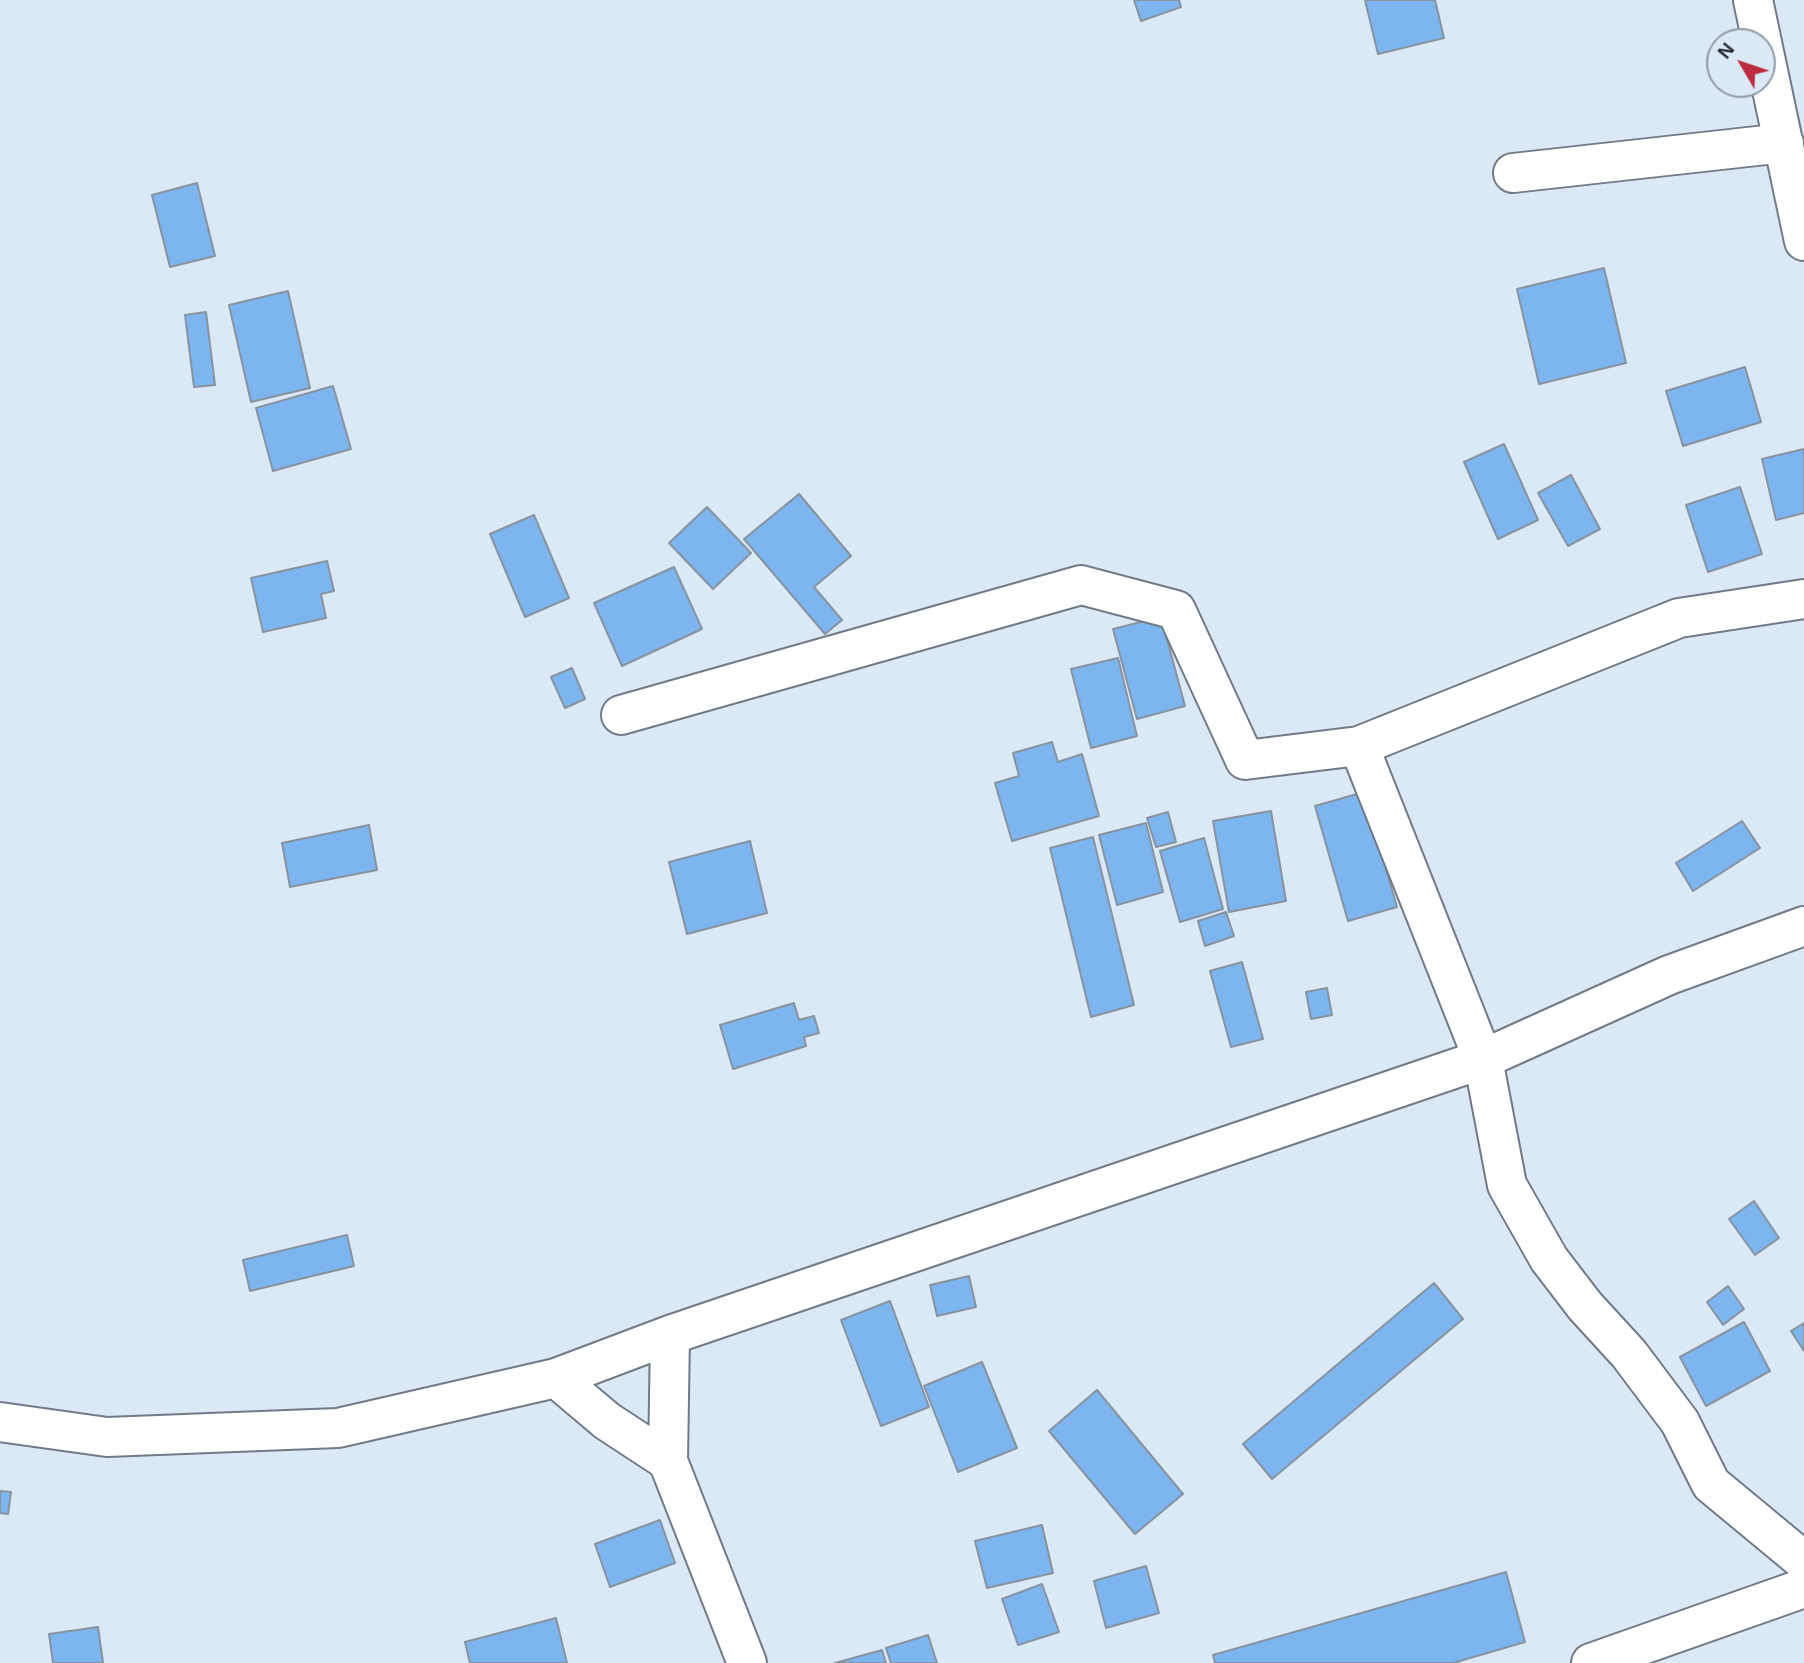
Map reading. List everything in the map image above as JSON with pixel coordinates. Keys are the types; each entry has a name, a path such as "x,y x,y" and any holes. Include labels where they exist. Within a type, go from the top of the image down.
{"street":[{"path":"1753,0 1804,241"},
{"path":"1513,173 1784,143"},
{"path":"621,715 1081,585 1176,610 1245,760 1359,746 1679,618 1804,599"},
{"path":"1359,746 1483,1059 1507,1185 1549,1259 1585,1306 1629,1354 1680,1422 1711,1484 1804,1560"},
{"path":"0,1422 107,1437 338,1428 556,1377 670,1335 1483,1059 1669,975 1804,926"},
{"path":"670,1335 668,1461 747,1663"},
{"path":"556,1377 607,1421 668,1461"},
{"path":"1591,1663 1804,1588"}],"building":[{"path":"1134,0 1179,0 1181,7 1141,21"},
{"path":"1365,0 1435,0 1444,38 1378,54"},
{"path":"197,183 215,256 170,267 152,195"},
{"path":"1604,268 1626,363 1539,384 1517,289"},
{"path":"288,291 310,388 251,402 229,305"},
{"path":"206,312 215,385 194,387 185,315"},
{"path":"1745,367 1761,422 1683,446 1666,391"},
{"path":"333,386 351,449 273,471 256,408"},
{"path":"1504,444 1538,520 1498,539 1464,462"},
{"path":"1804,449 1804,513 1776,520 1762,459"},
{"path":"1571,475 1600,529 1568,546 1538,493"},
{"path":"1740,487 1762,554 1708,572 1686,505"},
{"path":"799,494 851,556 814,587 842,620 825,634 744,539"},
{"path":"707,507 751,553 713,589 669,543"},
{"path":"534,515 569,598 525,617 490,534"},
{"path":"327,561 334,591 321,594 326,618 263,632 251,578"},
{"path":"674,567 702,629 622,666 594,603"},
{"path":"1161,617 1185,706 1137,719 1113,629"},
{"path":"1118,658 1137,736 1091,748 1071,669"},
{"path":"572,668 585,699 565,708 551,677"},
{"path":"1052,742 1058,762 1082,754 1099,816 1012,841 995,783 1019,776 1013,753"},
{"path":"1364,792 1397,907 1348,921 1315,806"},
{"path":"1271,811 1286,901 1229,912 1213,821"},
{"path":"1168,812 1176,842 1156,847 1147,818"},
{"path":"1742,821 1760,848 1693,891 1676,863"},
{"path":"1146,823 1163,892 1117,905 1099,835"},
{"path":"369,825 377,870 290,887 282,843"},
{"path":"1093,837 1134,1005 1091,1017 1050,848"},
{"path":"1204,838 1223,909 1180,922 1160,851"},
{"path":"750,841 767,913 687,934 669,862"},
{"path":"1226,912 1234,936 1205,946 1198,921"},
{"path":"1242,962 1263,1039 1231,1047 1210,971"},
{"path":"1327,988 1332,1015 1311,1019 1306,992"},
{"path":"794,1003 799,1020 814,1016 819,1033 804,1037 806,1046 733,1069 720,1025"},
{"path":"1754,1201 1779,1238 1755,1255 1729,1219"},
{"path":"347,1235 354,1266 250,1291 243,1260"},
{"path":"969,1276 976,1307 937,1316 930,1285"},
{"path":"1434,1283 1463,1319 1272,1479 1243,1444"},
{"path":"1728,1286 1744,1309 1723,1325 1707,1302"},
{"path":"890,1301 929,1407 881,1426 841,1320"},
{"path":"1744,1322 1770,1371 1706,1406 1680,1357"},
{"path":"1804,1323 1804,1351 1791,1331"},
{"path":"982,1362 1017,1448 958,1472 924,1386"},
{"path":"1097,1390 1183,1494 1135,1534 1049,1431"},
{"path":"0,1491 11,1492 8,1514 0,1513"},
{"path":"660,1520 675,1563 610,1587 595,1544"},
{"path":"1042,1525 1053,1573 987,1588 975,1541"},
{"path":"1146,1566 1159,1613 1106,1628 1094,1581"},
{"path":"1506,1572 1525,1642 1453,1663 1215,1663 1213,1655"},
{"path":"1042,1584 1059,1632 1018,1645 1002,1599"},
{"path":"556,1618 567,1663 470,1663 465,1642"},
{"path":"98,1627 103,1663 53,1663 49,1634"},
{"path":"928,1635 937,1663 891,1663 886,1648"},
{"path":"882,1650 886,1663 835,1663"}]}
